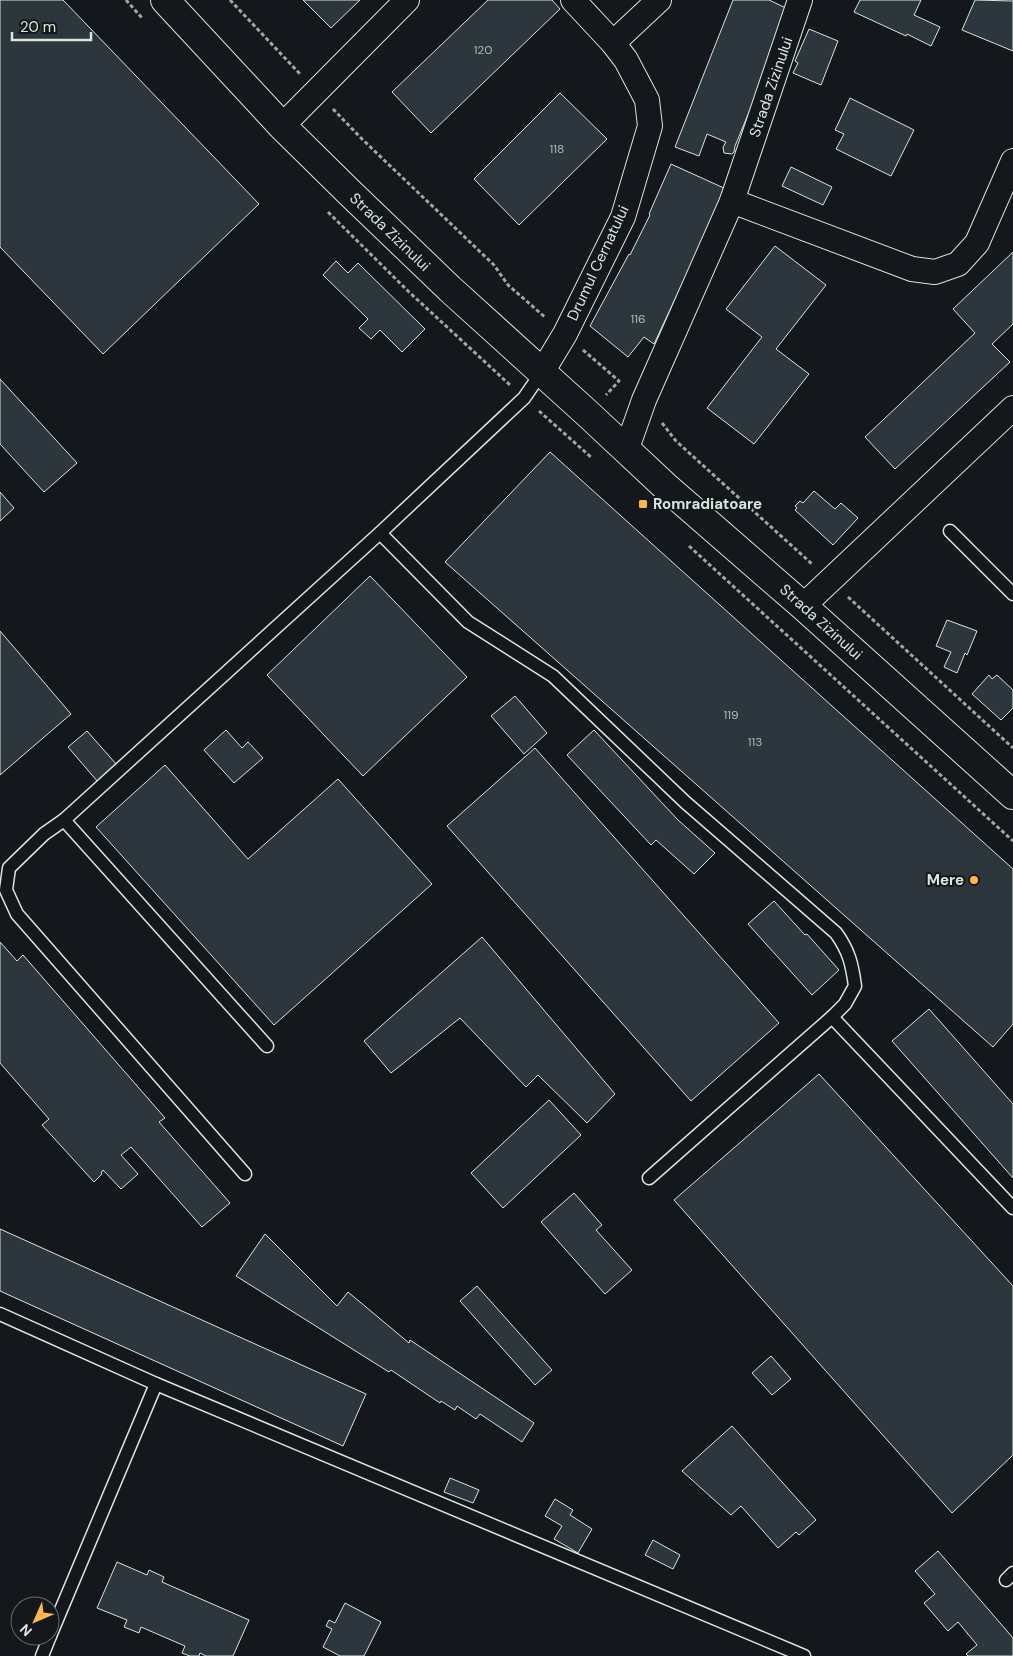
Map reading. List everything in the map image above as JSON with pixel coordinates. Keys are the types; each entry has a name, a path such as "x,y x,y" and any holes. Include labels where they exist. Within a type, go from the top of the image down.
{"main road":[{"name":"Strada Zizinului","path":"165,0 282,126 450,289 626,451 803,606 1013,795"}],"street":[{"path":"282,126 406,0"},
{"name":"Drumul Cernatului","path":"542,372 565,334 623,217 650,126 647,100 626,60 613,42 573,0"},
{"path":"613,42 659,0"},
{"name":"Strada Zizinului","path":"626,451 644,400 732,201 800,0"},
{"path":"732,201 912,269 935,272 958,264 977,243 1013,161"},
{"path":"803,606 1013,408"}],"lane":[{"path":"245,1174 16,914 6,890 9,868 44,834 64,820 380,533 524,398 542,372"},
{"path":"950,531 1013,594"},
{"path":"380,533 468,622 554,676 685,802 836,933 849,954 855,986 845,1004 648,1178"},
{"path":"64,820 267,1046"},
{"path":"832,1017 1013,1208"},
{"path":"0,1314 156,1384 804,1656"},
{"path":"60,1612 156,1384"}],"path":[{"path":"230,0 362,139 494,264 508,285 619,381 568,436"}],"building":[{"path":"0,0 63,0 259,204 103,354 0,247"},
{"path":"303,0 360,0 331,28"},
{"path":"488,0 552,0 560,9 431,133 392,92"},
{"path":"733,0 769,0 788,9 780,37 734,152 732,154 724,153 723,147 726,142 707,134 699,156 675,147"},
{"path":"860,0 921,0 914,15 940,27 931,46 854,12"},
{"path":"975,0 1013,1 1013,51 962,30"},
{"path":"809,29 838,41 821,85 793,73 798,63 795,61"},
{"path":"560,93 607,139 519,225 474,179"},
{"path":"850,98 914,130 891,176 836,149 844,134 835,130"},
{"path":"671,164 726,189 689,284 683,282 654,344 644,337 628,357 590,326 650,215"},
{"path":"791,167 832,187 823,205 782,186"},
{"path":"775,246 826,285 776,349 809,374 754,444 707,408 762,337 726,309"},
{"path":"1013,252 1013,324 992,344 1010,362 895,469 865,437 975,333 953,309"},
{"path":"336,261 348,273 358,263 425,329 402,352 380,330 371,339 359,328 368,319 323,275"},
{"path":"0,379 77,463 44,492 0,444"},
{"path":"550,452 1013,869 1013,1024 993,1047 445,562"},
{"path":"814,491 835,509 841,503 858,518 833,545 795,510 797,508 795,506 800,501 803,503"},
{"path":"0,492 14,508 0,521"},
{"path":"370,576 467,677 363,776 267,675"},
{"path":"947,620 977,631 957,673 944,667 951,652 936,646"},
{"path":"0,631 71,714 0,775"},
{"path":"989,675 992,679 997,675 1013,690 1013,708 1001,720 972,694"},
{"path":"515,696 547,733 524,754 491,716"},
{"path":"226,730 242,748 248,742 263,758 234,783 204,750"},
{"path":"594,730 678,820 715,853 694,874 656,840 651,845 567,755"},
{"path":"87,731 117,765 98,782 68,747"},
{"path":"535,748 779,1023 691,1101 447,826"},
{"path":"165,765 248,859 338,779 432,884 274,1025 96,827"},
{"path":"774,901 839,970 812,995 748,924"},
{"path":"482,937 615,1094 587,1123 538,1075 526,1087 460,1018 391,1073 364,1041"},
{"path":"0,942 17,961 23,955 165,1118 159,1122 230,1203 202,1227 131,1147 121,1155 138,1174 121,1189 103,1170 102,1174 94,1182 42,1125 49,1119 0,1063"},
{"path":"929,1009 1013,1104 1013,1178 892,1041"},
{"path":"819,1074 1013,1286 1013,1455 952,1513 674,1200"},
{"path":"549,1100 581,1135 503,1208 471,1173"},
{"path":"574,1193 602,1225 596,1230 632,1270 605,1294 541,1222"},
{"path":"0,1229 366,1394 343,1446 0,1291"},
{"path":"265,1234 337,1306 348,1292 409,1343 410,1340 534,1423 522,1442 480,1414 476,1419 457,1406 455,1410 441,1401 440,1403 391,1370 389,1372 236,1276"},
{"path":"477,1286 552,1370 535,1385 460,1301"},
{"path":"771,1356 791,1379 772,1395 752,1373"},
{"path":"732,1426 816,1520 799,1535 796,1532 778,1548 741,1506 731,1515 682,1471"},
{"path":"450,1478 479,1490 473,1503 444,1492"},
{"path":"555,1499 573,1510 570,1515 592,1529 578,1553 554,1539 562,1526 545,1516"},
{"path":"653,1540 680,1555 673,1569 645,1555"},
{"path":"938,1551 1013,1638 1013,1656 968,1656 966,1654 977,1645 958,1622 948,1631 924,1603 935,1594 915,1571"},
{"path":"117,1562 147,1575 149,1570 164,1577 162,1582 249,1620 233,1656 206,1656 200,1653 199,1656 190,1656 182,1653 185,1646 141,1627 139,1633 124,1627 127,1620 97,1608"},
{"path":"345,1603 381,1622 364,1656 340,1656 323,1647 332,1629 326,1626 329,1620 335,1623"}],"place":[{"name":"Romradiatoare","path":"643,504"},
{"name":"Mere","path":"974,880"}]}
